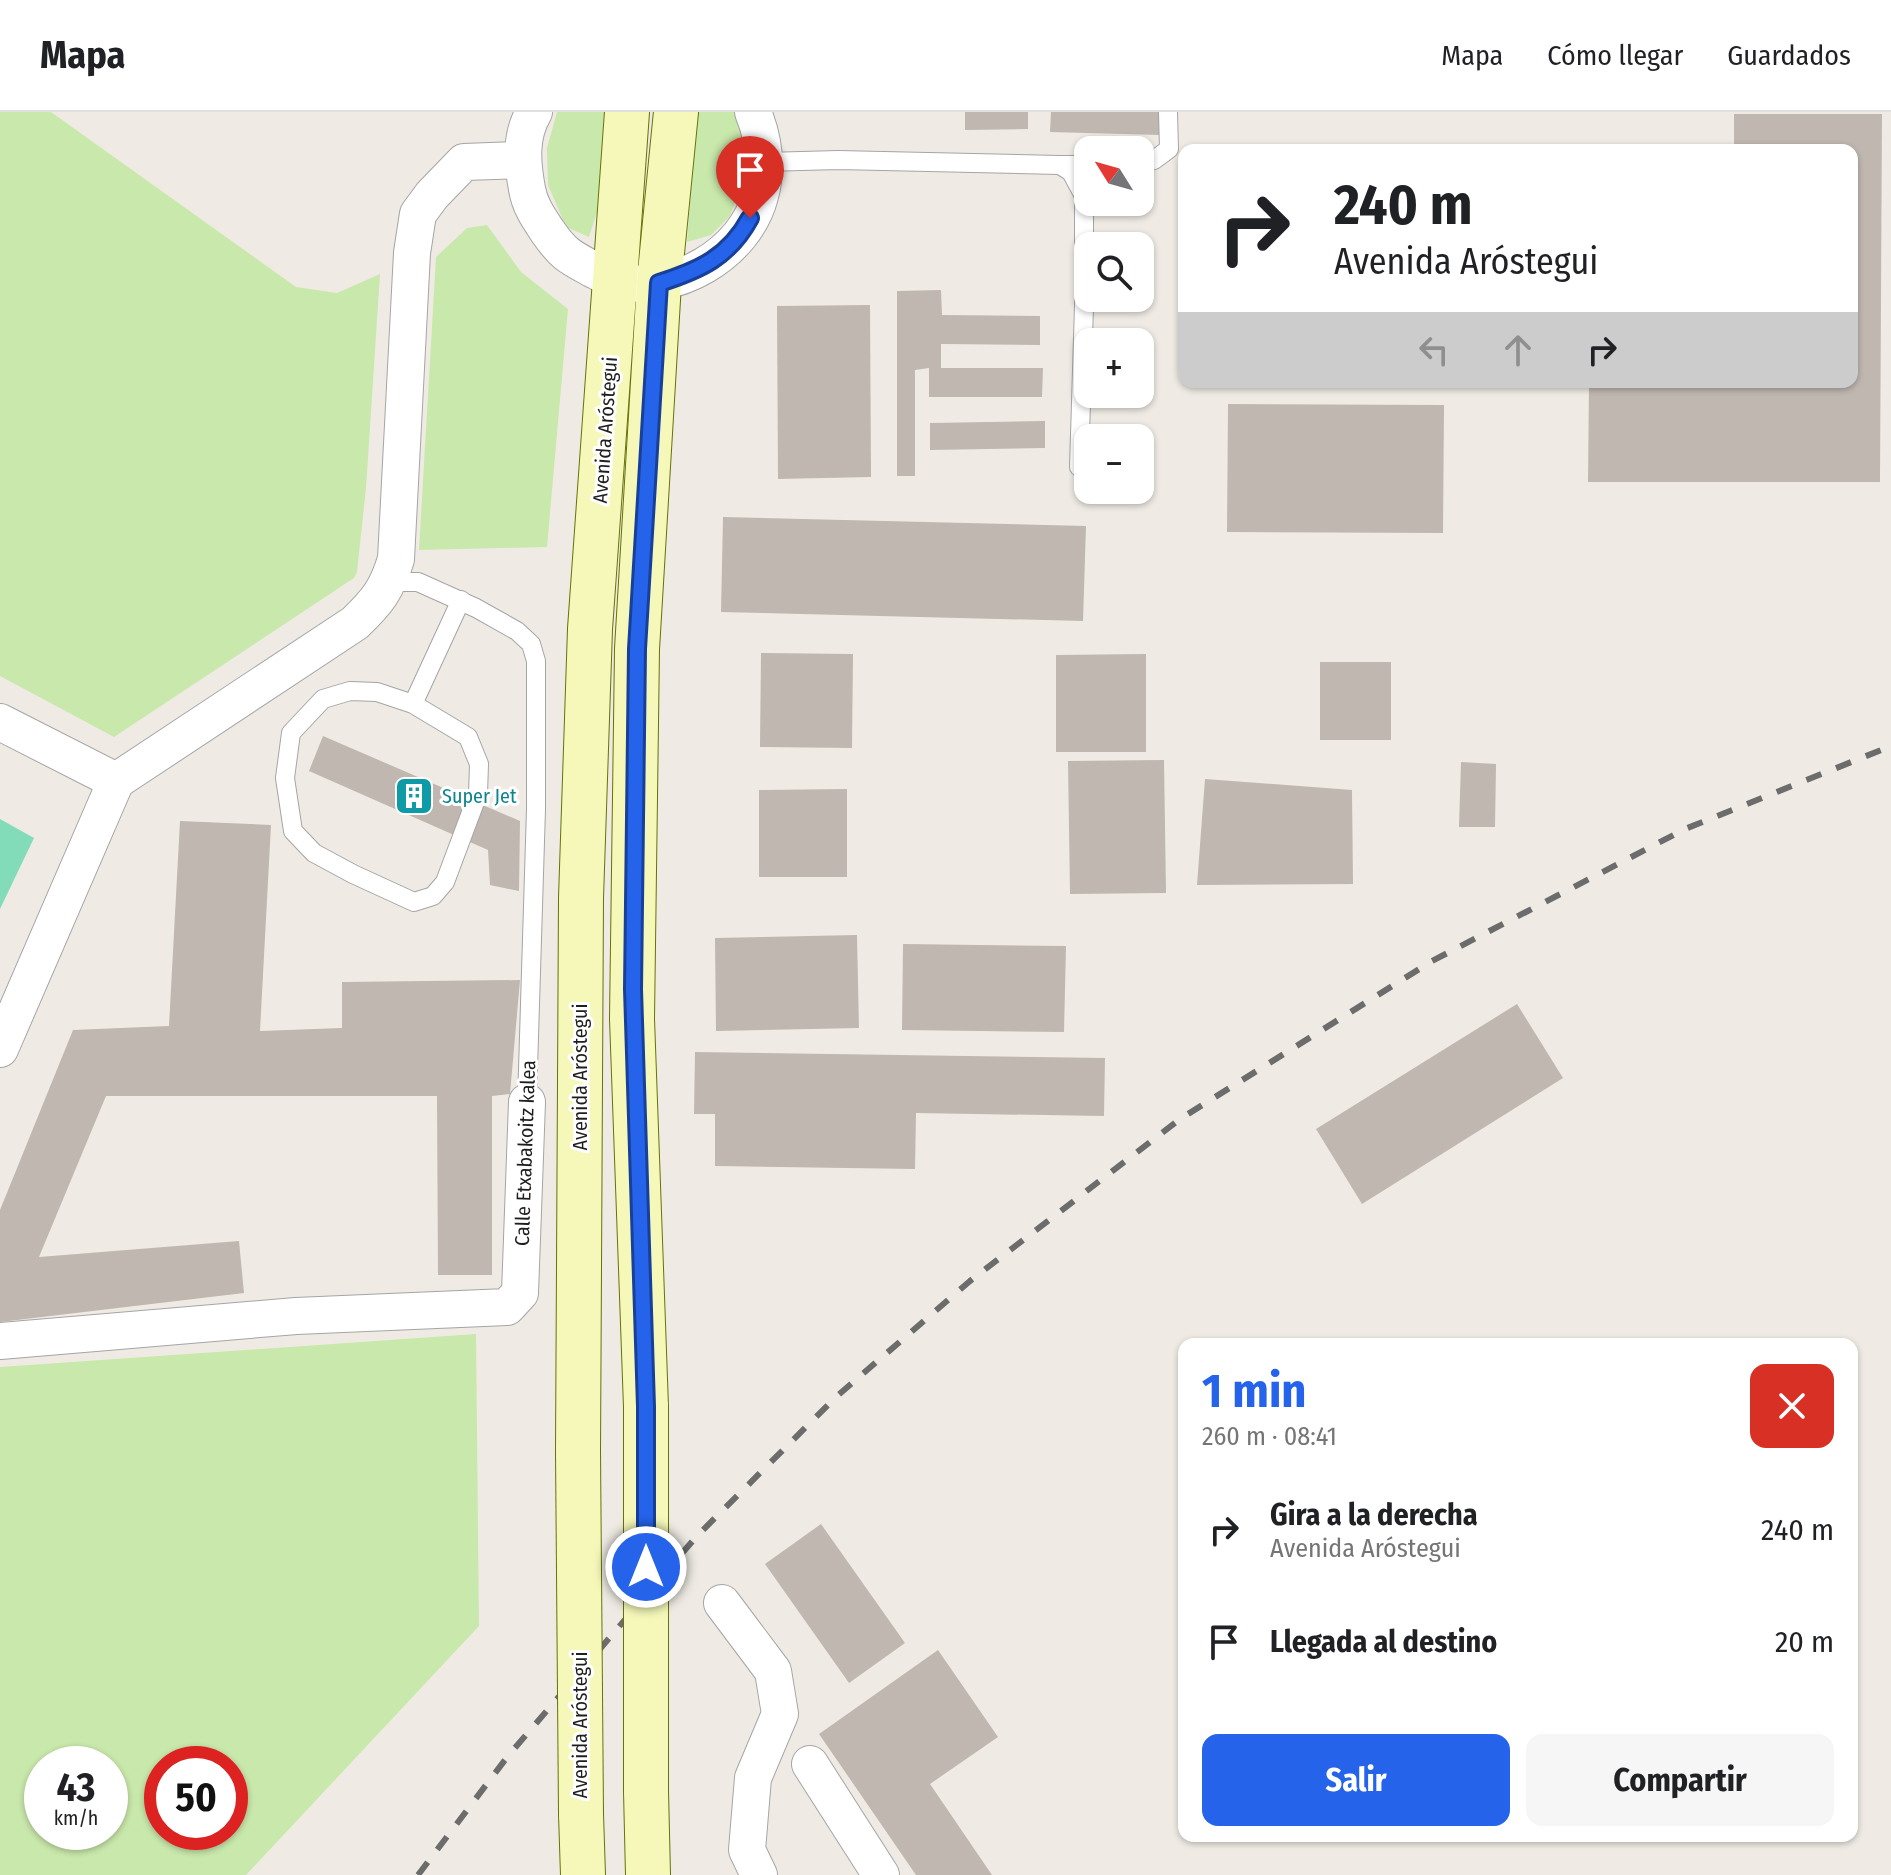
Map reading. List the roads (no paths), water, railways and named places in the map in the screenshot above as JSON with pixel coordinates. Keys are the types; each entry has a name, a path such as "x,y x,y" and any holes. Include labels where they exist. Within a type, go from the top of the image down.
{"main road":[{"name":"Avenida Aróstegui","path":"583,1875 578,1451 581,898 590,629 627,112"},
{"path":"648,1875 646,1407 632,1004 637,649 659,283 676,112"}],"street":[{"path":"534,112 527,123 521,160 530,204 563,253 615,280 659,283 699,270 739,237 760,198 765,162 761,132 753,112"},
{"path":"0,1049 116,781 355,623 378,601 389,582 396,559 412,253 418,214 464,162 521,160"},
{"path":"0,722 116,781"},
{"name":"Calle Etxabakoitz kalea","path":"0,1341 296,1316 507,1307 520,1293 527,1102"},
{"path":"722,1603 773,1671 780,1714 753,1778 747,1850 759,1875"},
{"path":"810,1764 881,1875"}],"lane":[{"path":"1154,160 1169,149 1168,112"},
{"path":"765,162 838,160 1074,165"},
{"path":"1060,165 1071,172 1084,196 1080,424"},
{"name":"Calle Etxabakoitz kalea","path":"389,582 418,582 461,600 517,631 531,644 536,661 536,809 527,1102"},
{"path":"413,704 461,600"},
{"path":"350,691 377,692 413,704 468,737 479,764 478,794 445,882 433,896 414,902 314,853 293,831 285,778 291,733 323,699 350,691"}],"railway":[{"path":"418,1875 508,1756 696,1537 836,1397 970,1281 1180,1119 1432,961 1685,829 1891,746"}],"place":[{"name":"Super Jet","path":"414,796"}]}
